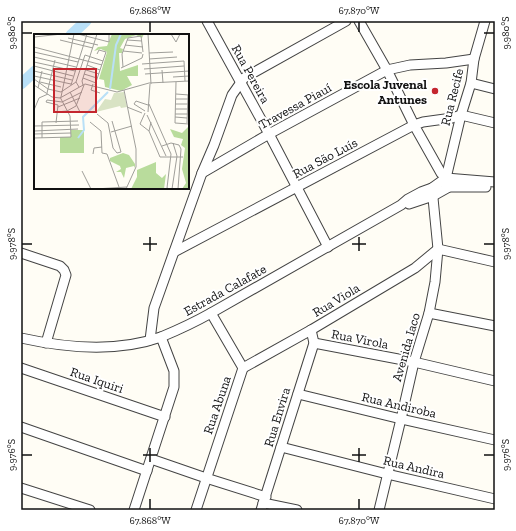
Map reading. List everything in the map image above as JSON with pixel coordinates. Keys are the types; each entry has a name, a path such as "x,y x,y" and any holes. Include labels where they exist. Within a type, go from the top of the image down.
{"street":[{"name":"Rua Pereira","path":"207,21 269,134 328,247"},
{"path":"150,340 154,308 202,173 232,95 244,78 346,21"},
{"path":"359,21 387,70 414,125 441,174 448,183 495,187"},
{"name":"Rua Recife","path":"448,183 461,115 471,83 474,59 485,21"},
{"name":"Travessa Piauí","path":"202,173 269,134 387,70 410,65 446,63 474,59"},
{"path":"471,83 495,88"},
{"name":"Rua São Luís","path":"174,252 414,125 461,115 495,123"},
{"path":"448,183 495,182"},
{"name":"Estrada Calafate","path":"21,338 46,343 75,343 112,346 160,337 194,323 401,205 432,192 448,183"},
{"name":"Avenida Iaco","path":"379,510 414,362 429,313 437,271 438,249 432,192"},
{"path":"438,249 495,262"},
{"name":"Rua Viola","path":"243,368 416,268 438,249"},
{"path":"21,253 60,266 64,270 66,276 46,343"},
{"name":"Rua Abuna","path":"196,510 243,368 211,313"},
{"path":"429,313 495,326"},
{"path":"311,330 314,343"},
{"path":"134,510 174,387 174,371 160,337"},
{"name":"Rua Virola","path":"314,343 414,362 495,381"},
{"name":"Rua Envira","path":"264,503 314,343"},
{"name":"Rua Iquiri","path":"21,368 165,416"},
{"name":"Rua Andiroba","path":"298,394 495,440"},
{"path":"21,427 147,471"},
{"name":"Rua Andira","path":"281,447 387,474 495,499"},
{"path":"151,459 206,478 264,503 297,510"},
{"path":"21,488 90,510"}],"waterway":[{"path":"72,34 86,21"},
{"path":"21,84 34,72"}],"place":[{"name":"Escola Juvenal Antunes","path":"435,91"}]}
